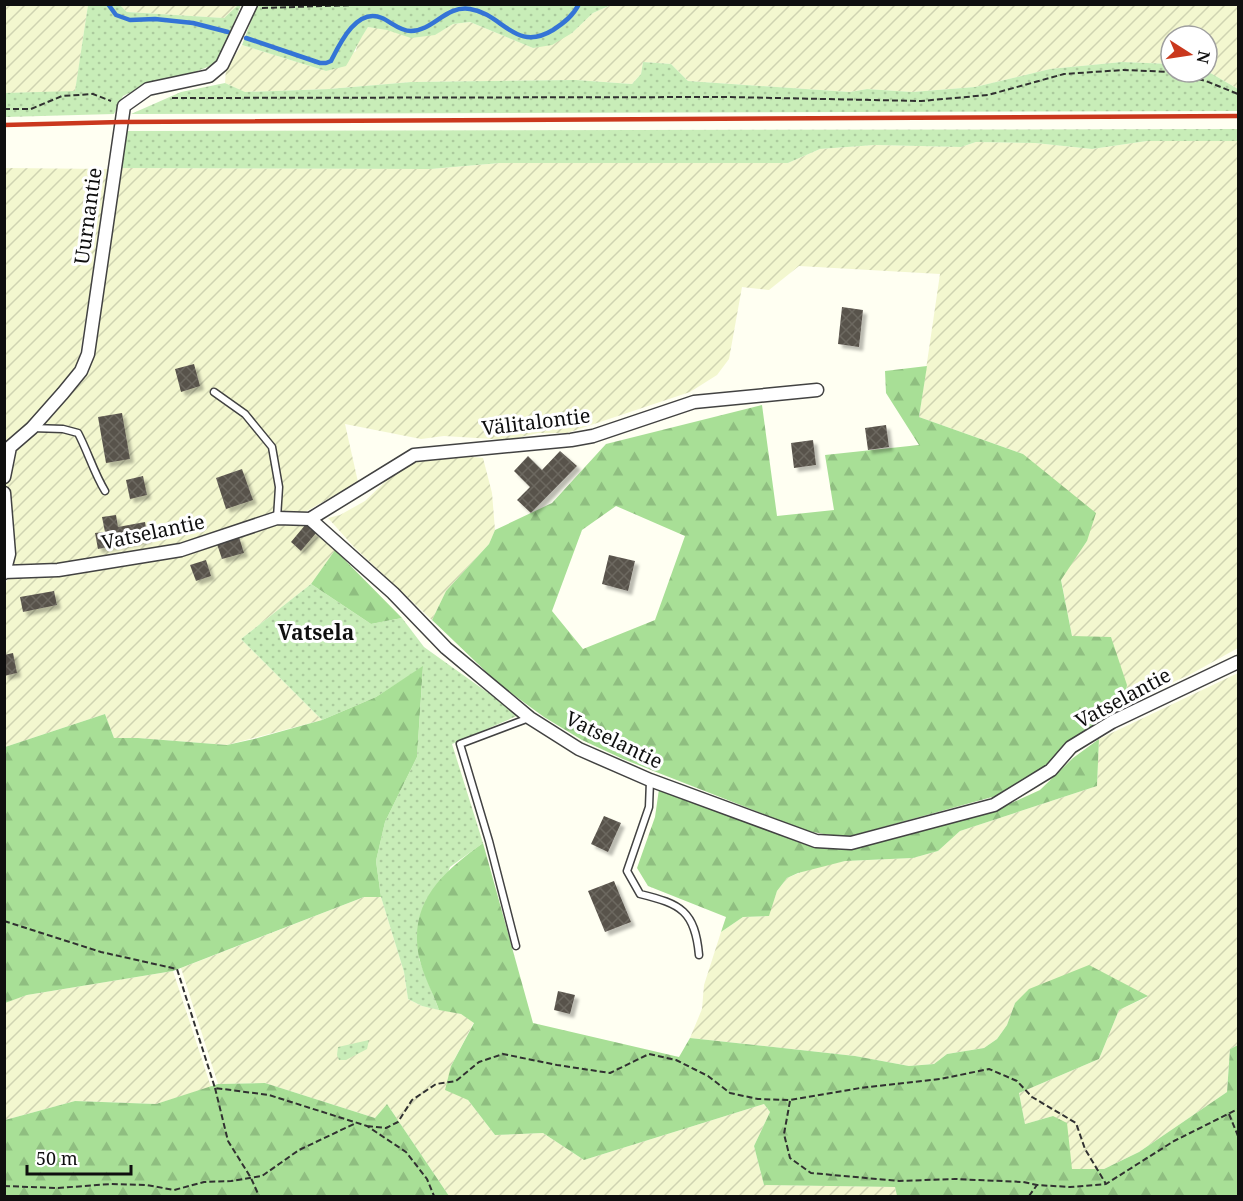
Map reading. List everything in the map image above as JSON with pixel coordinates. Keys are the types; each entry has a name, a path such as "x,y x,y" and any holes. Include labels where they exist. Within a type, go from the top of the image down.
{"street":[{"path":"124,106 148,89 209,76 222,65 251,6"},
{"name":"Uurnantie","path":"4,477 10,447 32,428 81,371 88,354 124,106"},
{"name":"Välitalontie","path":"310,519 414,455 571,440 593,436 694,402 817,390"},
{"path":"4,493 9,554 5,572"},
{"name":"Vatselantie","path":"5,572 58,570 181,550 277,519 310,519 393,593 446,648 530,718 579,749 650,780 816,841 851,843 994,805 1051,770 1071,747 1112,722 1239,662"}],"lane":[{"path":"214,392 245,414 272,447 279,487 277,519"},
{"path":"32,428 63,429 78,433 88,451 96,477 105,491"},
{"path":"516,946 489,841 460,744 530,718"},
{"path":"650,780 649,807 627,871 640,894 670,902 687,915 697,933 699,955"}],"path":[{"path":"251,6 387,4"},
{"path":"170,98 729,97 921,101 988,95 1064,74 1124,70 1159,71"},
{"path":"1214,84 1239,94"},
{"path":"4,110 31,109 62,96 93,94 124,106"},
{"path":"4,921 101,952 177,969 215,1088 228,1141 251,1178 259,1197"},
{"path":"215,1088 269,1095 356,1123 386,1128 398,1122 412,1100 436,1084 456,1081 479,1062 503,1054 610,1073 649,1054 676,1060 708,1076 730,1093 758,1099 790,1100 860,1088 940,1079 988,1069 1017,1081 1032,1097 1076,1123 1085,1149 1106,1184"},
{"path":"790,1100 784,1134 790,1158 811,1173 899,1181 955,1179 1070,1187 1106,1184 1174,1141 1239,1108"},
{"path":"1229,1114 1239,1136"},
{"path":"4,1186 58,1188 111,1184 147,1185 174,1190 204,1182 251,1178 262,1176 299,1150 356,1123"},
{"path":"367,1126 406,1152 427,1179 434,1197"},
{"path":"1029,1197 1037,1185"}],"green space":[{"path":"4,5 88,5 75,92 5,93"},
{"path":"88,5 120,5 127,12 224,18 238,5 241,5 222,53 213,65 184,76 148,84 123,96 114,114 5,117 4,93 75,91"},
{"path":"120,5 238,5 224,18 127,12"},
{"path":"257,5 611,5 593,13 572,33 552,45 533,48 470,22 453,24 435,35 411,38 387,30 368,27 346,66 326,71 242,45"},
{"path":"611,5 1238,5 1238,89 1219,78 1219,24 1159,24 1159,64 1122,62 1050,69 975,87 912,92 867,89 850,92 688,81 671,64 643,62 641,74 632,84 576,80 411,82 329,89 244,92 225,83 226,69 242,45 326,71 356,51 358,41 368,27 434,35 453,24 470,22 533,48 572,33 593,13"},
{"path":"643,62 671,64 688,81 850,92 867,89 912,92 975,87 1050,69 1122,62 1159,64 1159,84 1219,84 1219,78 1238,89 1238,111 131,114 181,92 225,83 245,92 329,89 411,82 576,80 632,84 641,74"},
{"path":"1238,129 1238,141 1147,141 1092,149 1035,143 976,142 961,147 875,145 820,149 788,163 500,163 431,169 121,168 126,131"},
{"path":"1147,141 1238,141 1238,648 1189,675 1124,704 1127,685 1072,636 1061,579 1087,541 1023,454 919,417 940,274 799,266 769,290 742,287 729,359 717,375 690,392 567,433 538,433 509,440 444,436 421,439 345,424 358,482 305,512 302,523 335,550 311,584 241,639 322,720 227,745 114,738 105,714 5,747 4,588 8,578 5,567 4,168 110,169 77,372 89,373 121,168 431,169 500,163 788,163 820,149 875,145 961,147 976,142 1035,143 1092,149"},
{"path":"927,366 919,417 1023,454 1096,513 1087,541 1061,580 1072,636 1111,637 1127,685 1124,704 1081,734 1030,780 1003,794 847,837 807,831 623,759 582,740 544,717 500,685 432,620 446,591 489,544 495,530 552,503 606,444 762,405 777,516 834,510 825,455 919,445 886,393 885,371","holes":["616,506 685,536 655,620 583,649 552,611 582,530"]},
{"path":"454,455 483,458 492,493 495,530 489,544 446,591 432,620 354,547 328,518 340,515 365,501 390,477 416,459"},
{"path":"335,550 402,618 371,624 311,584"},
{"path":"311,584 371,624 402,618 424,647 519,715 452,744 483,843 450,867 419,959 439,1010 422,1006 408,999 404,972 381,897 376,861 385,822 417,757 423,667 376,697 322,720 241,639"},
{"path":"423,666 417,757 385,822 376,861 381,897 364,897 173,971 27,995 5,1003 5,747 105,714 114,738 227,745 322,720 376,697"},
{"path":"1238,673 1238,1045 1230,1049 1227,1092 1139,1152 1104,1169 1072,1169 1053,1116 1025,1124 1019,1093 1099,1059 1119,1010 1147,997 1015,1003 1007,1025 997,1039 984,1048 947,1054 934,1064 909,1066 855,1056 690,1038 702,1009 704,985 721,932 743,917 768,916 777,891 787,878 811,868 845,861 913,858 938,851 960,831 1097,786 1099,739"},
{"path":"1099,739 1097,786 960,831 938,851 913,858 845,861 798,873 787,878 777,891 769,916 743,917 721,932 726,917 648,886 637,868 655,817 659,789 806,845 849,849 971,817 1007,805 1040,790 1073,758"},
{"path":"483,843 533,1023 679,1057 690,1038 855,1056 909,1066 934,1064 947,1054 984,1048 997,1039 1007,1025 1015,1003 1029,989 1089,965 1148,996 1119,1010 1099,1059 1019,1093 1025,1124 1053,1116 1067,1123 1072,1169 1104,1169 1139,1152 1227,1092 1230,1049 1238,1045 1238,1196 897,1196 895,1187 764,1185 754,1146 770,1112 764,1104 584,1160 543,1133 495,1135 468,1100 445,1090 451,1066 474,1023 461,1014 439,1010 421,964 417,938 424,904 432,890 455,865"},
{"path":"364,897 381,897 404,972 408,999 422,1006 461,1014 474,1022 451,1066 468,1100 495,1135 543,1133 584,1160 764,1104 770,1112 754,1146 764,1185 895,1187 897,1196 449,1196 387,1104 375,1118 265,1083 218,1084 181,968"},
{"path":"173,971 211,1087 156,1104 75,1101 5,1120 4,1003 27,995"},
{"path":"369,1040 367,1049 346,1060 339,1060 338,1047"},
{"path":"265,1083 375,1118 387,1104 449,1196 5,1196 5,1120 75,1101 156,1104 218,1084"}],"building":[{"path":"842,307 863,310 859,347 838,344"},
{"path":"194,364 200,386 181,392 175,369"},
{"path":"122,413 130,459 106,463 98,417"},
{"path":"886,425 889,447 868,450 865,428"},
{"path":"813,440 816,465 794,468 791,443"},
{"path":"560,451 577,466 531,513 517,500 530,487 514,471 528,456 542,470"},
{"path":"242,469 253,500 226,509 216,478"},
{"path":"143,476 147,495 130,499 126,480"},
{"path":"116,515 118,527 145,522 148,539 98,549 95,533 105,532 102,517"},
{"path":"306,524 316,533 301,551 291,542"},
{"path":"239,537 244,553 222,559 217,544"},
{"path":"609,555 635,561 628,591 602,584"},
{"path":"206,560 211,576 196,581 190,565"},
{"path":"54,591 57,605 23,612 20,597"},
{"path":"13,653 17,673 4,676 4,655"},
{"path":"604,816 621,823 608,852 591,844"},
{"path":"614,881 631,922 605,932 588,891"},
{"path":"558,991 575,995 570,1014 554,1010"}],"waterway":[{"path":"108,4 116,15 130,20 155,19 193,23 228,32"},
{"path":"246,38 326,63 331,61 350,29 357,22 373,16 411,31 426,27 454,11 470,9 481,12 519,35 529,37 540,36 553,30 571,16 579,4"}],"railway":[{"path":"4,125 121,122 1238,116"}],"district":[{"name":"Vatsela","path":"316,633"}]}
